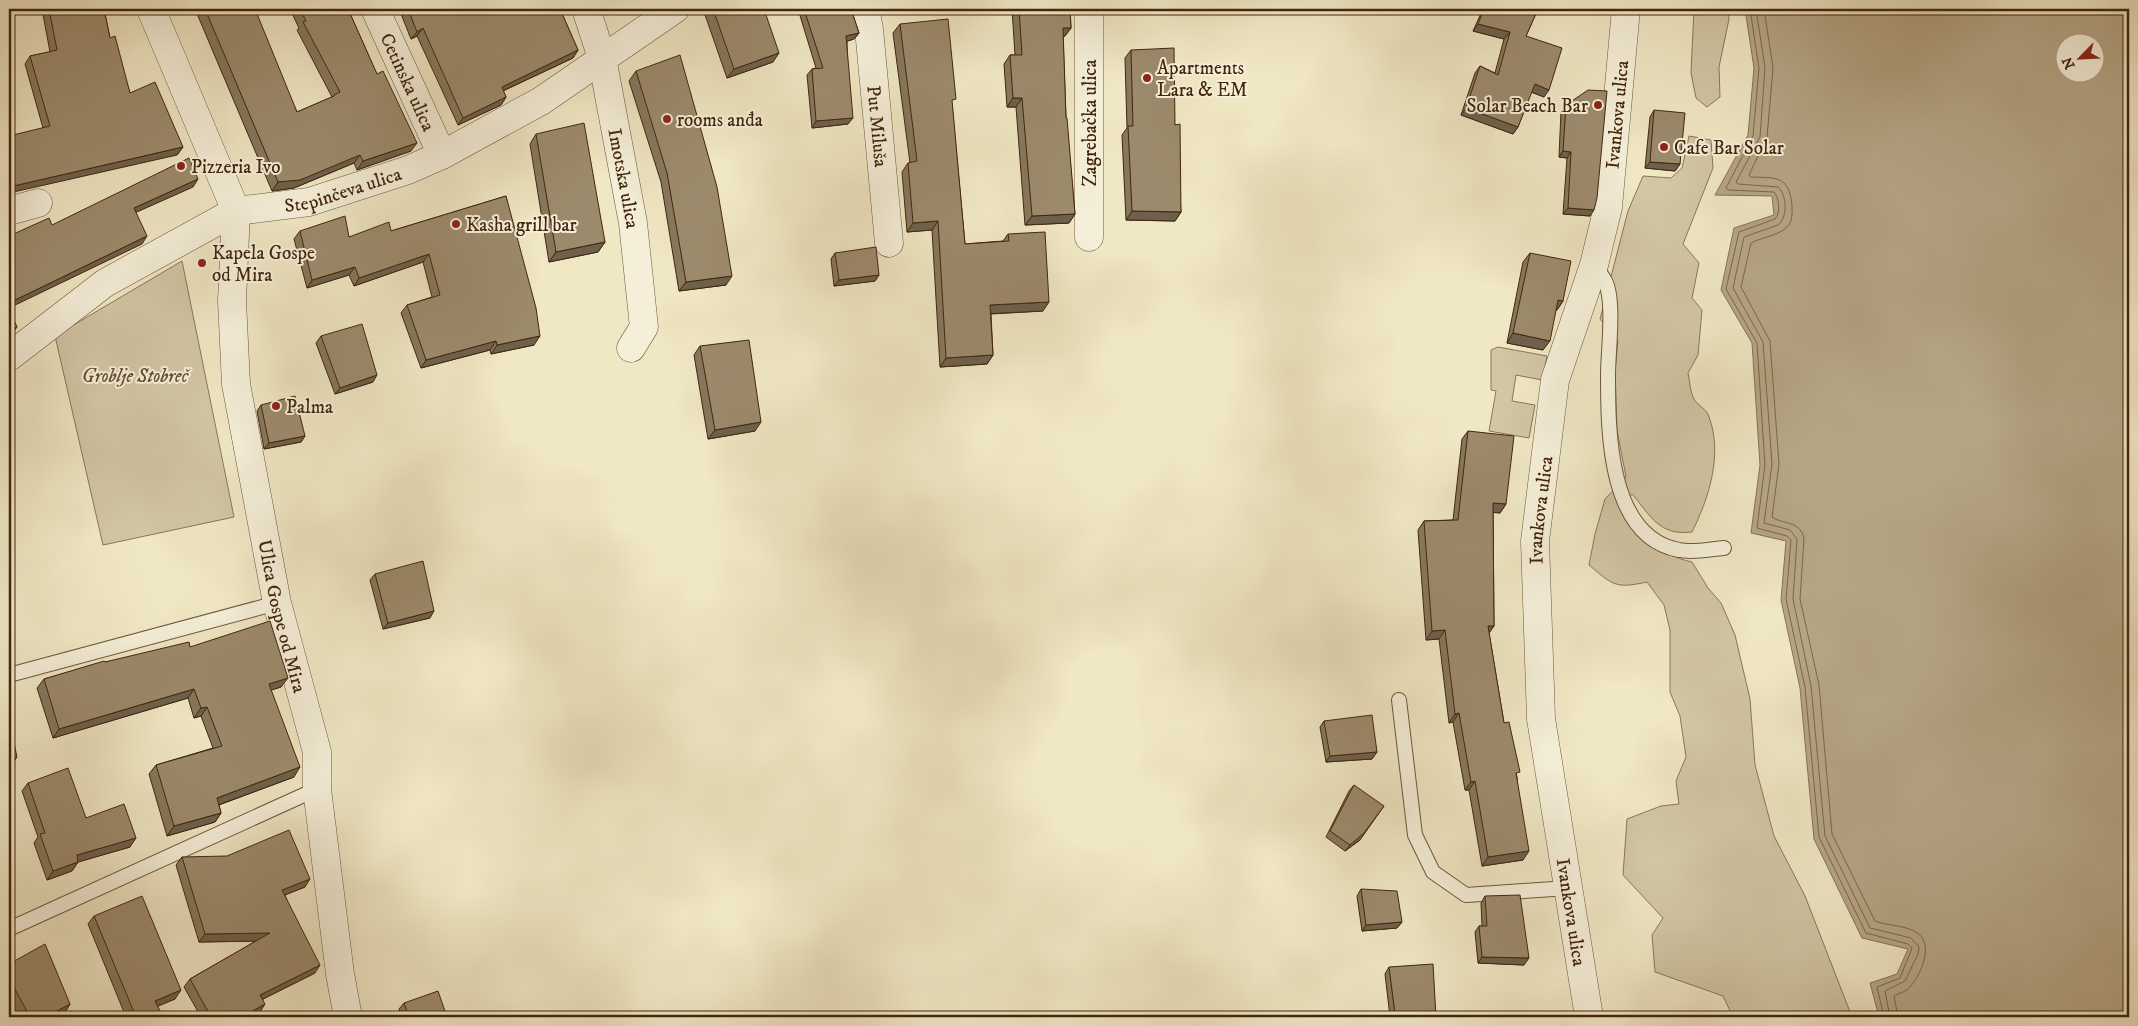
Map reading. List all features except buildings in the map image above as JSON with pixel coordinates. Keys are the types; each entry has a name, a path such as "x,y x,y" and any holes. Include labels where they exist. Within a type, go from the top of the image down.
{"street":[{"path":"151,9 236,211"},
{"name":"Cetinska ulica","path":"375,9 442,155"},
{"name":"Imotska ulica","path":"586,9 602,58 633,223 644,327 631,348"},
{"name":"Stepinčeva ulica","path":"9,356 105,284 236,211 309,202 408,170 442,155 541,101 675,9"},
{"name":"Put Miluša","path":"864,9 869,29 889,243"},
{"name":"Zagrebačka ulica","path":"1089,9 1090,237"},
{"name":"Ivankova ulica","path":"1589,1017 1541,719 1535,540 1555,380 1594,265 1608,207 1626,9"},
{"path":"9,211 38,202"},
{"name":"Ulica Gospe od Mira","path":"236,211 232,302 236,384 277,603 318,752 317,789 340,974 348,1017"}],"lane":[{"path":"1594,265 1606,282 1611,317 1608,376 1611,437 1616,482 1625,503 1645,533 1663,545 1680,550 1724,548"},
{"path":"9,675 277,603"},
{"path":"1399,700 1415,835 1433,872 1466,895 1568,888"},
{"path":"9,929 317,789"}],"green space":[{"path":"1694,9 1728,9 1729,19 1719,67 1720,97 1707,107 1696,98 1691,73"},
{"path":"1689,136 1711,140 1713,168 1683,244 1699,263 1692,298 1702,310 1698,355 1688,373 1693,396 1708,414 1713,431 1715,446 1712,476 1704,505 1692,532 1671,531 1664,528 1651,517 1632,494 1623,506 1652,542 1669,554 1692,562 1708,588 1721,603 1735,635 1750,699 1755,765 1774,836 1805,896 1852,1017 1733,1017 1723,996 1655,972 1652,935 1663,918 1623,875 1627,819 1661,806 1679,804 1676,781 1686,757 1680,716 1670,692 1670,630 1664,605 1647,582 1628,585 1615,584 1589,565 1605,499 1626,477 1617,430 1615,370 1618,340 1600,319 1628,211 1643,176 1671,178 1682,168"},
{"name":"Groblje Stobreč","path":"182,261 234,517 103,545 55,336"},
{"path":"1498,347 1547,356 1542,380 1516,375 1512,401 1535,405 1529,438 1489,431 1496,391 1491,390 1491,350"}],"water":[{"path":"1745,9 2129,9 2129,1017 1879,1017 1870,983 1897,974 1908,949 1862,938 1814,839 1800,688 1781,600 1786,541 1751,533 1760,465 1752,343 1721,290 1734,228 1774,215 1772,196 1715,195 1748,135 1754,68"}],"place":[{"name":"Apartments Lara & EM","path":"1147,78"},
{"name":"Solar Beach Bar","path":"1598,105"},
{"name":"rooms anđa","path":"667,119"},
{"name":"Cafe Bar Solar","path":"1664,147"},
{"name":"Pizzeria Ivo","path":"181,166"},
{"name":"Kasha grill bar","path":"456,224"},
{"name":"Kapela Gospe od Mira","path":"202,263"},
{"name":"Palma","path":"276,406"}]}
